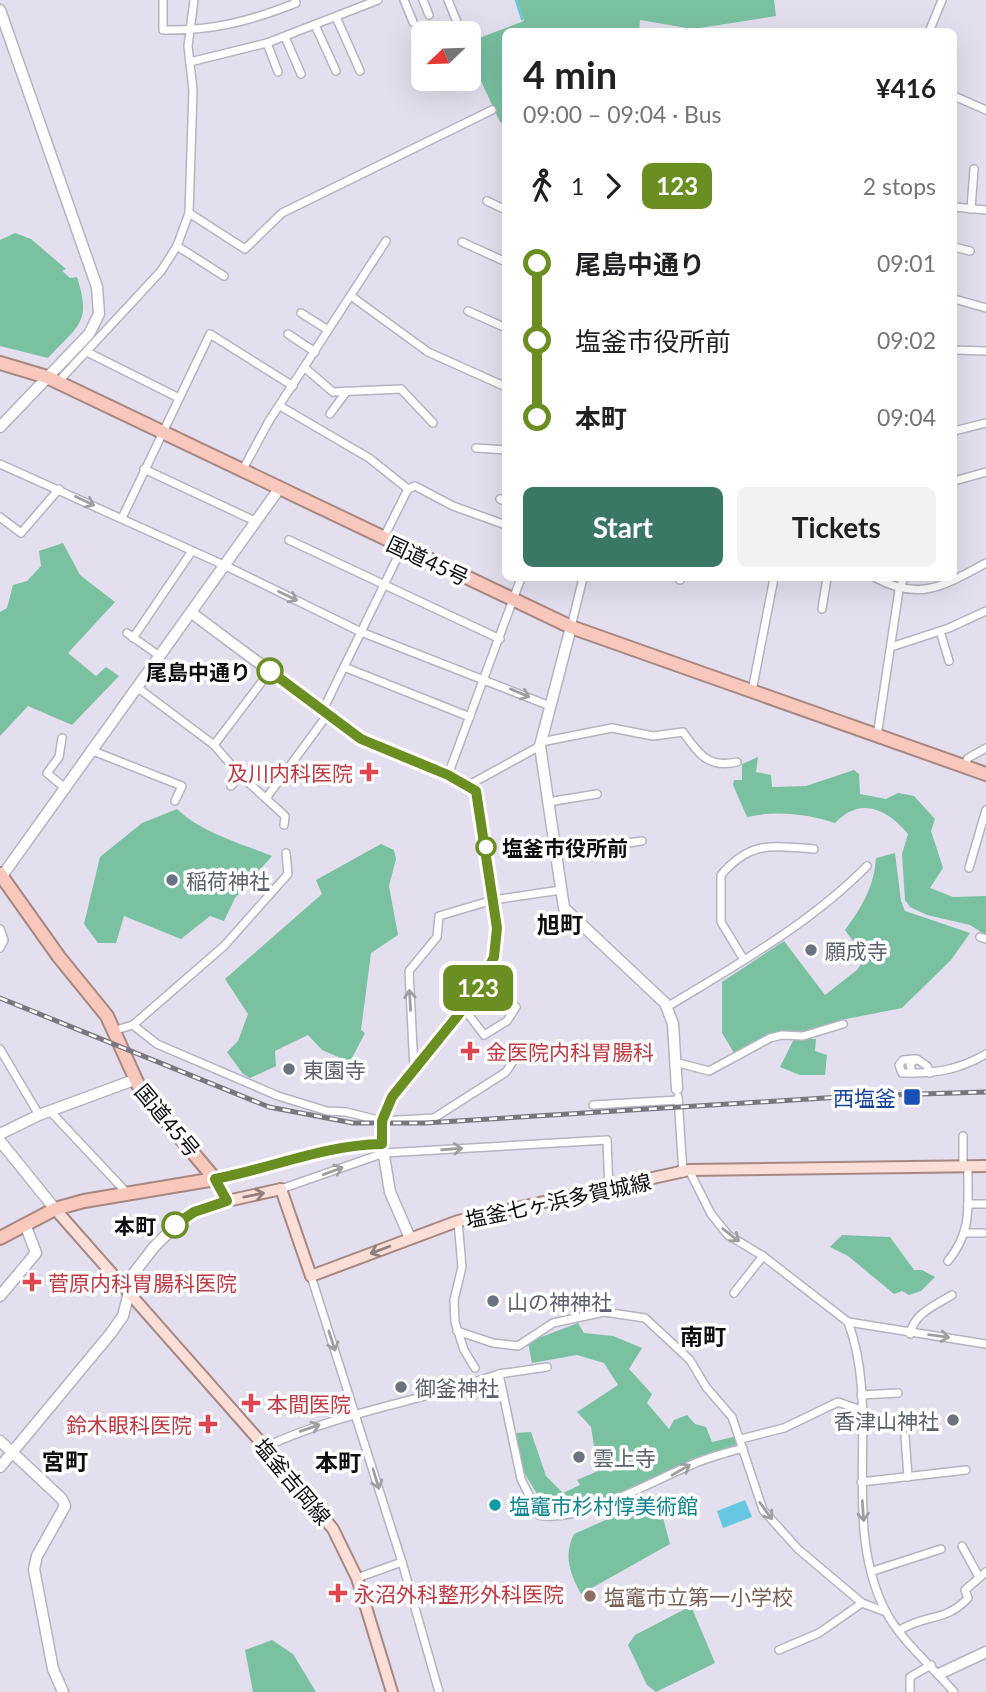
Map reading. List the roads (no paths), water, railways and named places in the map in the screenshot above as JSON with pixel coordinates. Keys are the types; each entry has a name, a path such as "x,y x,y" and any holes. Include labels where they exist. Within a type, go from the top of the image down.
{"highway":[{"name":"国道45号","path":"0,363 52,380 571,627 986,774"},
{"name":"国道45号","path":"0,1238 55,1209 215,1179 134,1080 116,1030 1,876"}],"main road":[{"name":"塩釜七ヶ浜多賀城線","path":"311,1276 458,1221 688,1174 986,1166"},
{"path":"215,1179 227,1201 281,1189 311,1276"},
{"name":"塩釜吉岡線","path":"55,1209 265,1447 333,1529 357,1578 392,1692"}],"street":[{"path":"163,0 163,30 190,32 250,21 296,3 295,0"},
{"path":"0,427 87,352 161,271 177,246 189,214 192,90 190,32 194,0"},
{"path":"190,62 267,43 378,0"},
{"path":"404,0 413,21"},
{"path":"423,0 429,15"},
{"path":"448,0 457,21"},
{"path":"931,28 942,0"},
{"path":"0,10 99,297 95,325 52,380"},
{"path":"336,17 360,71"},
{"path":"315,25 331,67"},
{"path":"285,37 301,74"},
{"path":"267,43 278,72"},
{"path":"957,97 986,110"},
{"path":"189,214 245,249 282,213 492,110"},
{"path":"971,209 975,169"},
{"path":"488,201 502,208"},
{"path":"957,207 986,210"},
{"path":"242,471 260,435 386,241"},
{"path":"462,242 502,260"},
{"path":"177,246 224,276"},
{"path":"957,248 970,251"},
{"path":"351,296 428,352 502,385"},
{"path":"957,300 986,308"},
{"path":"468,311 502,326"},
{"path":"301,313 328,330"},
{"path":"122,518 210,334 293,386"},
{"path":"288,334 315,352"},
{"path":"957,349 984,349"},
{"path":"87,352 179,398"},
{"path":"304,369 333,392 401,389 433,423"},
{"path":"330,414 347,391"},
{"path":"280,406 369,458 408,489"},
{"path":"957,430 986,423"},
{"path":"476,448 502,450"},
{"path":"0,464 226,566 361,632 550,706"},
{"path":"144,469 257,522"},
{"path":"957,480 985,474"},
{"path":"383,539 408,489 415,486 453,506 502,524"},
{"path":"0,517 21,533 59,489"},
{"path":"1,876 193,614 279,489"},
{"path":"289,540 499,639"},
{"path":"267,797 326,712 344,667 402,548"},
{"path":"161,657 130,635 192,551"},
{"path":"957,578 985,566"},
{"path":"448,775 520,581"},
{"path":"582,581 540,744 561,890 567,913 667,1007 673,1024 688,1174 711,1214 728,1235 763,1256 848,1322 986,1344"},
{"path":"752,691 773,581"},
{"path":"822,609 827,581"},
{"path":"882,581 899,590 951,581"},
{"path":"877,736 899,590 903,581"},
{"path":"891,647 940,631 986,611"},
{"path":"193,614 377,748 469,785 480,801 497,928 494,957 476,993 392,1097 382,1121 383,1149 390,1192 410,1238"},
{"path":"940,631 949,661"},
{"path":"344,667 470,717"},
{"path":"214,745 270,671"},
{"path":"138,688 214,745 241,775 285,816 284,825"},
{"path":"469,785 540,744 612,728 653,736 683,732 706,761 723,765 737,762"},
{"path":"62,738 59,757 47,773 66,789"},
{"path":"964,766 968,758 986,748"},
{"path":"93,751 181,786 175,801"},
{"path":"230,786 241,775"},
{"path":"548,802 597,794"},
{"path":"969,868 986,810"},
{"path":"556,853 642,841"},
{"path":"744,960 721,922 722,875 755,848 768,845 814,849"},
{"path":"116,1030 133,1025 224,946 288,874 286,853"},
{"path":"667,1007 744,960 844,890 867,866"},
{"path":"415,1068 409,971 437,937 439,916 494,900 561,890"},
{"path":"0,929 4,940 0,948"},
{"path":"463,1007 484,1035 507,1021 516,1007"},
{"path":"676,1062 709,1071 770,1038 782,1035 803,1036 843,1024"},
{"path":"133,1025 157,1044 278,1096 327,1111 346,1112 382,1121 434,1118 506,1072 521,1049"},
{"path":"0,1049 39,1115"},
{"path":"930,1073 927,1066 917,1059 910,1064 912,1073 930,1073 960,1067 986,1054"},
{"path":"0,1134 39,1115 134,1080"},
{"path":"593,1105 678,1094"},
{"path":"50,1111 128,1194"},
{"path":"948,1261 966,1233 968,1204 963,1136"},
{"path":"215,1179 344,1146 383,1149 607,1140 609,1189"},
{"path":"0,1141 55,1209"},
{"path":"281,1189 383,1149"},
{"path":"0,1467 111,1333 123,1315 130,1297 134,1273 170,1229 184,1217 227,1201"},
{"path":"968,1204 986,1204"},
{"path":"458,1221 462,1267 454,1300 457,1331 475,1368"},
{"path":"0,1296 36,1253 25,1224"},
{"path":"966,1233 984,1233"},
{"path":"734,1293 763,1256"},
{"path":"311,1276 402,1562 439,1692"},
{"path":"910,1334 912,1326 927,1309 952,1295"},
{"path":"457,1331 493,1343 518,1346 553,1323 604,1312 645,1318 690,1360 706,1387 732,1417 763,1510 798,1549 862,1603 886,1612"},
{"path":"848,1322 864,1411 861,1482 864,1521 873,1571 886,1612 954,1692"},
{"path":"265,1447 308,1429 356,1414 499,1374 547,1367"},
{"path":"499,1374 520,1479 540,1514 565,1516 643,1488 838,1402 864,1411"},
{"path":"861,1395 898,1393"},
{"path":"905,1436 908,1477"},
{"path":"0,1441 62,1499 65,1506 37,1556 34,1569 53,1669 63,1692"},
{"path":"861,1482 966,1470"},
{"path":"900,1630 912,1623 956,1611 968,1598 965,1590 983,1575 962,1546"},
{"path":"873,1571 941,1549"},
{"path":"357,1578 402,1562"},
{"path":"779,1650 819,1633 862,1603"},
{"path":"939,1674 986,1652"},
{"path":"909,1692 910,1677 931,1665"}],"water":[{"path":"745,1500 752,1517 723,1528 717,1511"}],"waterway":[{"path":"516,0 522,19"}],"railway":[{"path":"0,998 269,1107 353,1123 425,1123 856,1096 986,1092"}],"place":[{"name":"尾島中通り","path":"270,671"},
{"name":"及川内科医院","path":"369,772"},
{"name":"塩釜市役所前","path":"486,847"},
{"name":"稲荷神社","path":"172,880"},
{"name":"願成寺","path":"811,950"},
{"name":"金医院内科胃腸科","path":"470,1051"},
{"name":"東園寺","path":"289,1069"},
{"name":"西塩釜","path":"912,1097"},
{"name":"本町","path":"175,1225"},
{"name":"菅原内科胃腸科医院","path":"32,1282"},
{"name":"山の神神社","path":"493,1301"},
{"name":"御釜神社","path":"401,1387"},
{"name":"本間医院","path":"251,1403"},
{"name":"香津山神社","path":"953,1420"},
{"name":"鈴木眼科医院","path":"208,1424"},
{"name":"雲上寺","path":"579,1457"},
{"name":"塩竈市杉村惇美術館","path":"495,1505"},
{"name":"永沼外科整形外科医院","path":"338,1593"},
{"name":"塩竈市立第一小学校","path":"590,1596"}],"district":[{"name":"旭町","path":"560,924"},
{"name":"南町","path":"703,1336"},
{"name":"宮町","path":"65,1461"},
{"name":"本町","path":"338,1462"}]}
